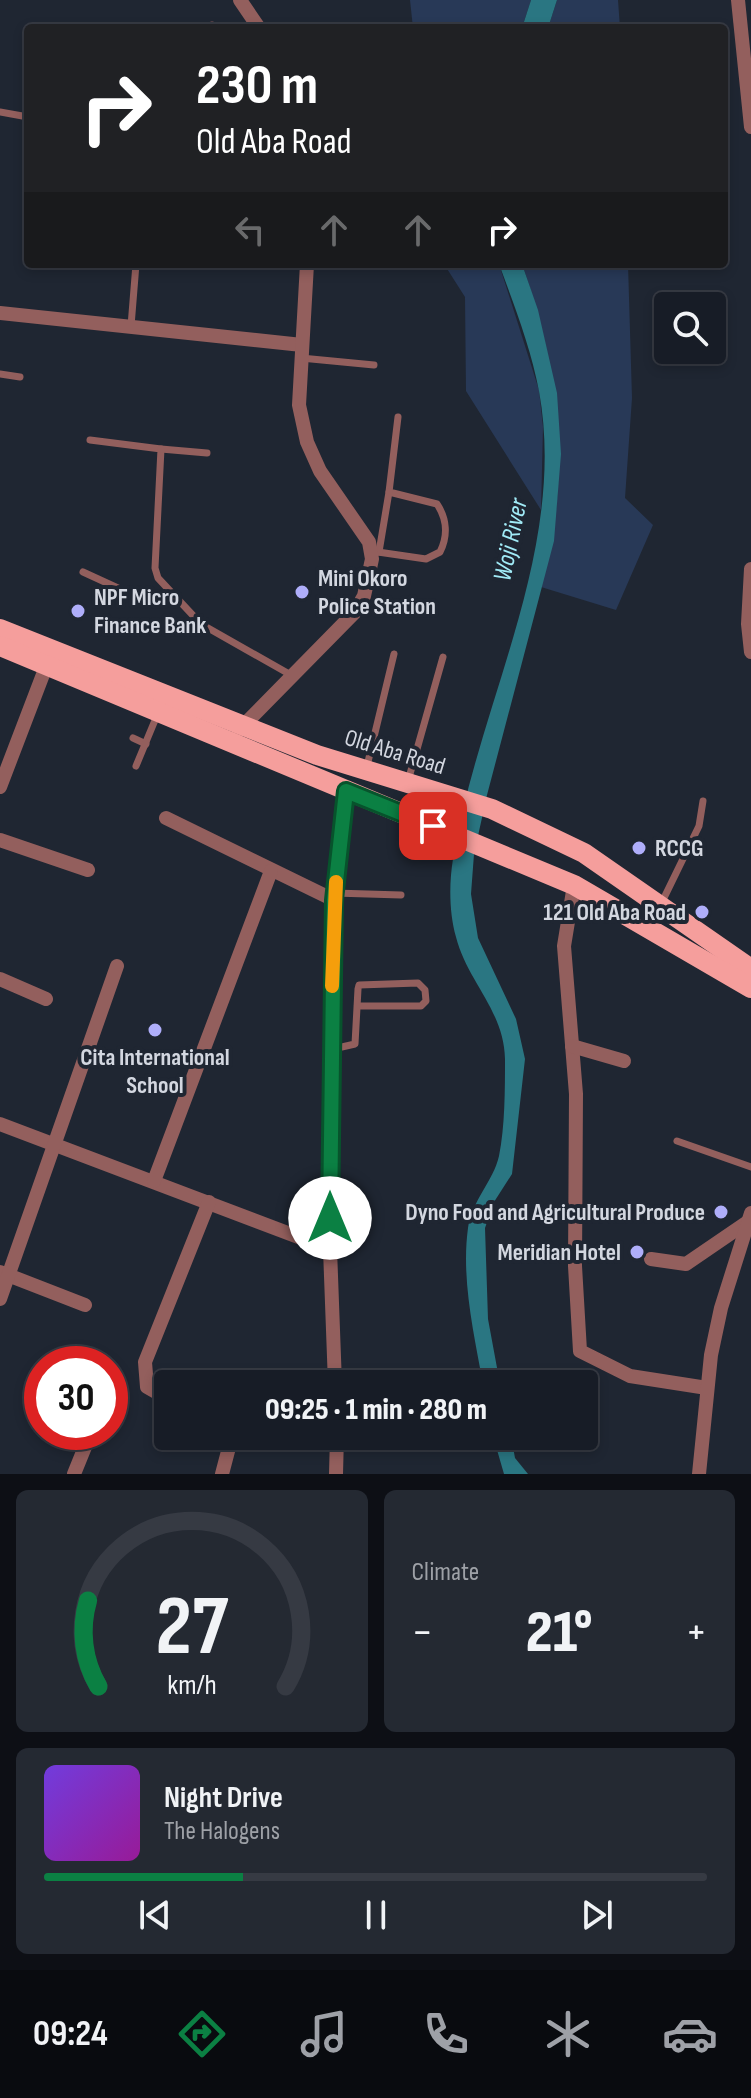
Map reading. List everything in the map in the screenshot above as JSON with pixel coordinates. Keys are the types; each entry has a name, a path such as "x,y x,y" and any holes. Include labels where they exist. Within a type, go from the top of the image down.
{"main road":[{"name":"Old Aba Road","path":"0,629 59,650 346,791 574,885 751,988"},
{"name":"Old Aba Road","path":"0,646 159,711 492,809 584,853 750,968"}],"street":[{"path":"240,0 256,24"},
{"path":"738,0 751,127"},
{"path":"235,734 355,612 364,596 375,552 320,471 307,442 299,405 307,268"},
{"path":"0,313 131,326 302,352"},
{"path":"751,569 748,624 751,652"},
{"path":"0,787 47,664"},
{"path":"334,1370 330,1249 334,896 346,791"},
{"path":"166,818 271,871 334,896"},
{"path":"0,840 88,870"},
{"path":"154,1181 271,871"},
{"path":"574,885 564,946 576,1094 575,1266 580,1351 630,1376 707,1388"},
{"path":"0,1299 5,1274 56,1145 117,966"},
{"path":"0,979 46,999"},
{"path":"572,1046 624,1061"},
{"path":"0,1124 330,1249"},
{"path":"154,1391 147,1387 145,1362 209,1202"},
{"path":"699,1474 707,1388 721,1308 750,1217"},
{"path":"651,1259 686,1264 750,1217"},
{"path":"5,1274 85,1305"},
{"path":"74,1474 84,1450"},
{"path":"222,1474 228,1450"},
{"path":"336,1474 337,1450"}],"lane":[{"path":"0,112 24,116"},
{"path":"131,326 136,268"},
{"path":"302,352 374,365"},
{"path":"0,374 20,377"},
{"path":"389,492 437,504 445,522 444,543 440,552 426,559 375,552 389,492 398,417"},
{"path":"90,440 207,453"},
{"path":"161,449 155,568 173,598 201,624 293,676"},
{"path":"83,572 144,600 173,598"},
{"path":"365,772 394,654"},
{"path":"407,783 443,657"},
{"path":"136,766 159,711"},
{"path":"133,738 146,744"},
{"path":"659,907 699,826 703,801"},
{"path":"334,896 401,895"},
{"path":"332,1049 355,1044 357,1006 358,989 363,982 418,983 425,990 426,1001 421,1006 357,1006"},
{"path":"677,1141 751,1167"}],"shaded area":[{"path":"410,0 531,0 523,24 413,24"},
{"path":"531,0 557,0 549,24 523,24"},
{"path":"557,0 618,0 620,24 549,24"},
{"path":"447,268 500,268 539,390 543,427 541,510 466,391 465,297"},
{"path":"500,268 523,268 538,310 557,393 561,454 554,541 474,854 471,894 478,938 516,1019 525,1059 512,1174 494,1202 485,1228 488,1319 497,1370 481,1370 470,1306 466,1247 470,1218 499,1156 504,1120 505,1059 503,1041 492,1010 468,968 456,937 451,908 451,878 465,801 516,627 531,569 541,510 545,451 536,375"},
{"path":"523,268 628,268 632,398 625,498 653,525 616,610 541,587 551,546 559,465 553,384 535,304"},
{"path":"497,1450 514,1450 515,1458 528,1474 504,1474"}],"slow traffic":[{"path":"332,986 336,882"}],"place":[{"name":"Mini Okoro Police Station","path":"302,592"},
{"name":"NPF Micro Finance Bank","path":"78,611"},
{"name":"RCCG","path":"639,848"},
{"name":"121 Old Aba Road","path":"702,912"},
{"name":"Cita International School","path":"155,1030"},
{"name":"Dyno Food and Agricultural Produce","path":"721,1212"},
{"name":"Meridian Hotel","path":"637,1252"}],"route":[{"path":"330,1218 334,900 346,791 433,826"}],"water label":[{"name":"Woji River","path":"511,540"}]}
